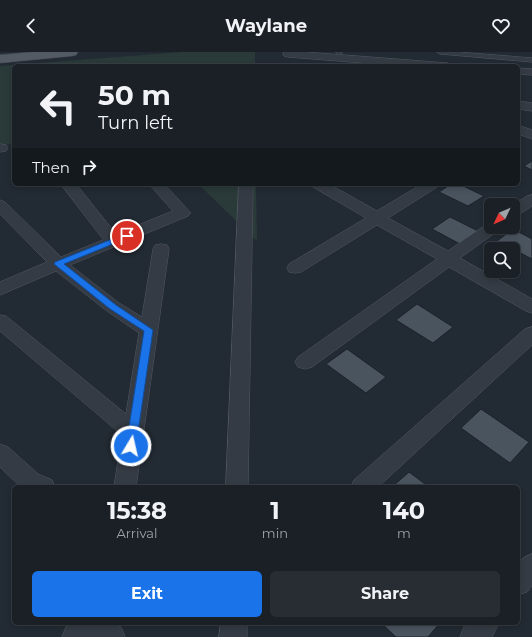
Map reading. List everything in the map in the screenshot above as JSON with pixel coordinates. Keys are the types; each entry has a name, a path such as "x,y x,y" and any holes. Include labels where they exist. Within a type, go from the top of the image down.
{"main road":[{"path":"0,55 31,52"},
{"path":"0,59 72,52"}],"street":[{"path":"289,58 408,64"},
{"path":"520,69 532,72"},
{"path":"520,105 532,107"},
{"path":"520,130 532,135"},
{"path":"70,186 113,241"},
{"path":"0,289 183,213 158,186"},
{"path":"237,485 246,186"},
{"path":"321,186 532,307"},
{"path":"295,268 429,186"},
{"path":"520,207 532,199"},
{"path":"0,205 58,264 113,307 148,330"},
{"path":"305,362 484,233"},
{"path":"125,485 161,249"},
{"path":"0,321 133,432"},
{"path":"364,485 532,334"},
{"path":"0,454 30,481 39,485"},
{"path":"520,581 532,566"},
{"path":"233,637 234,625"},
{"path":"474,637 484,625"},
{"path":"76,637 105,633"}],"lane":[{"path":"440,52 532,60"},
{"path":"517,58 518,64"}],"shaded area":[{"path":"182,52 255,52 255,64 26,64"},
{"path":"12,65 12,144 0,147 0,66"},
{"path":"200,186 256,186 257,241"}],"building":[{"path":"532,161 532,170 524,166"},
{"path":"448,186 463,186 484,196 468,206 439,192"},
{"path":"450,217 478,231 460,244 432,229"},
{"path":"520,233 532,239 532,259 520,253 520,242 497,241 506,234 520,234"},
{"path":"417,304 453,327 433,343 396,320"},
{"path":"347,349 386,377 366,393 326,364"},
{"path":"481,409 529,442 510,463 461,428"},
{"path":"409,472 426,485 394,485"},
{"path":"383,625 438,625 428,637 396,637"}],"route":[{"path":"127,236 58,264 113,307 148,330 131,446"}]}
